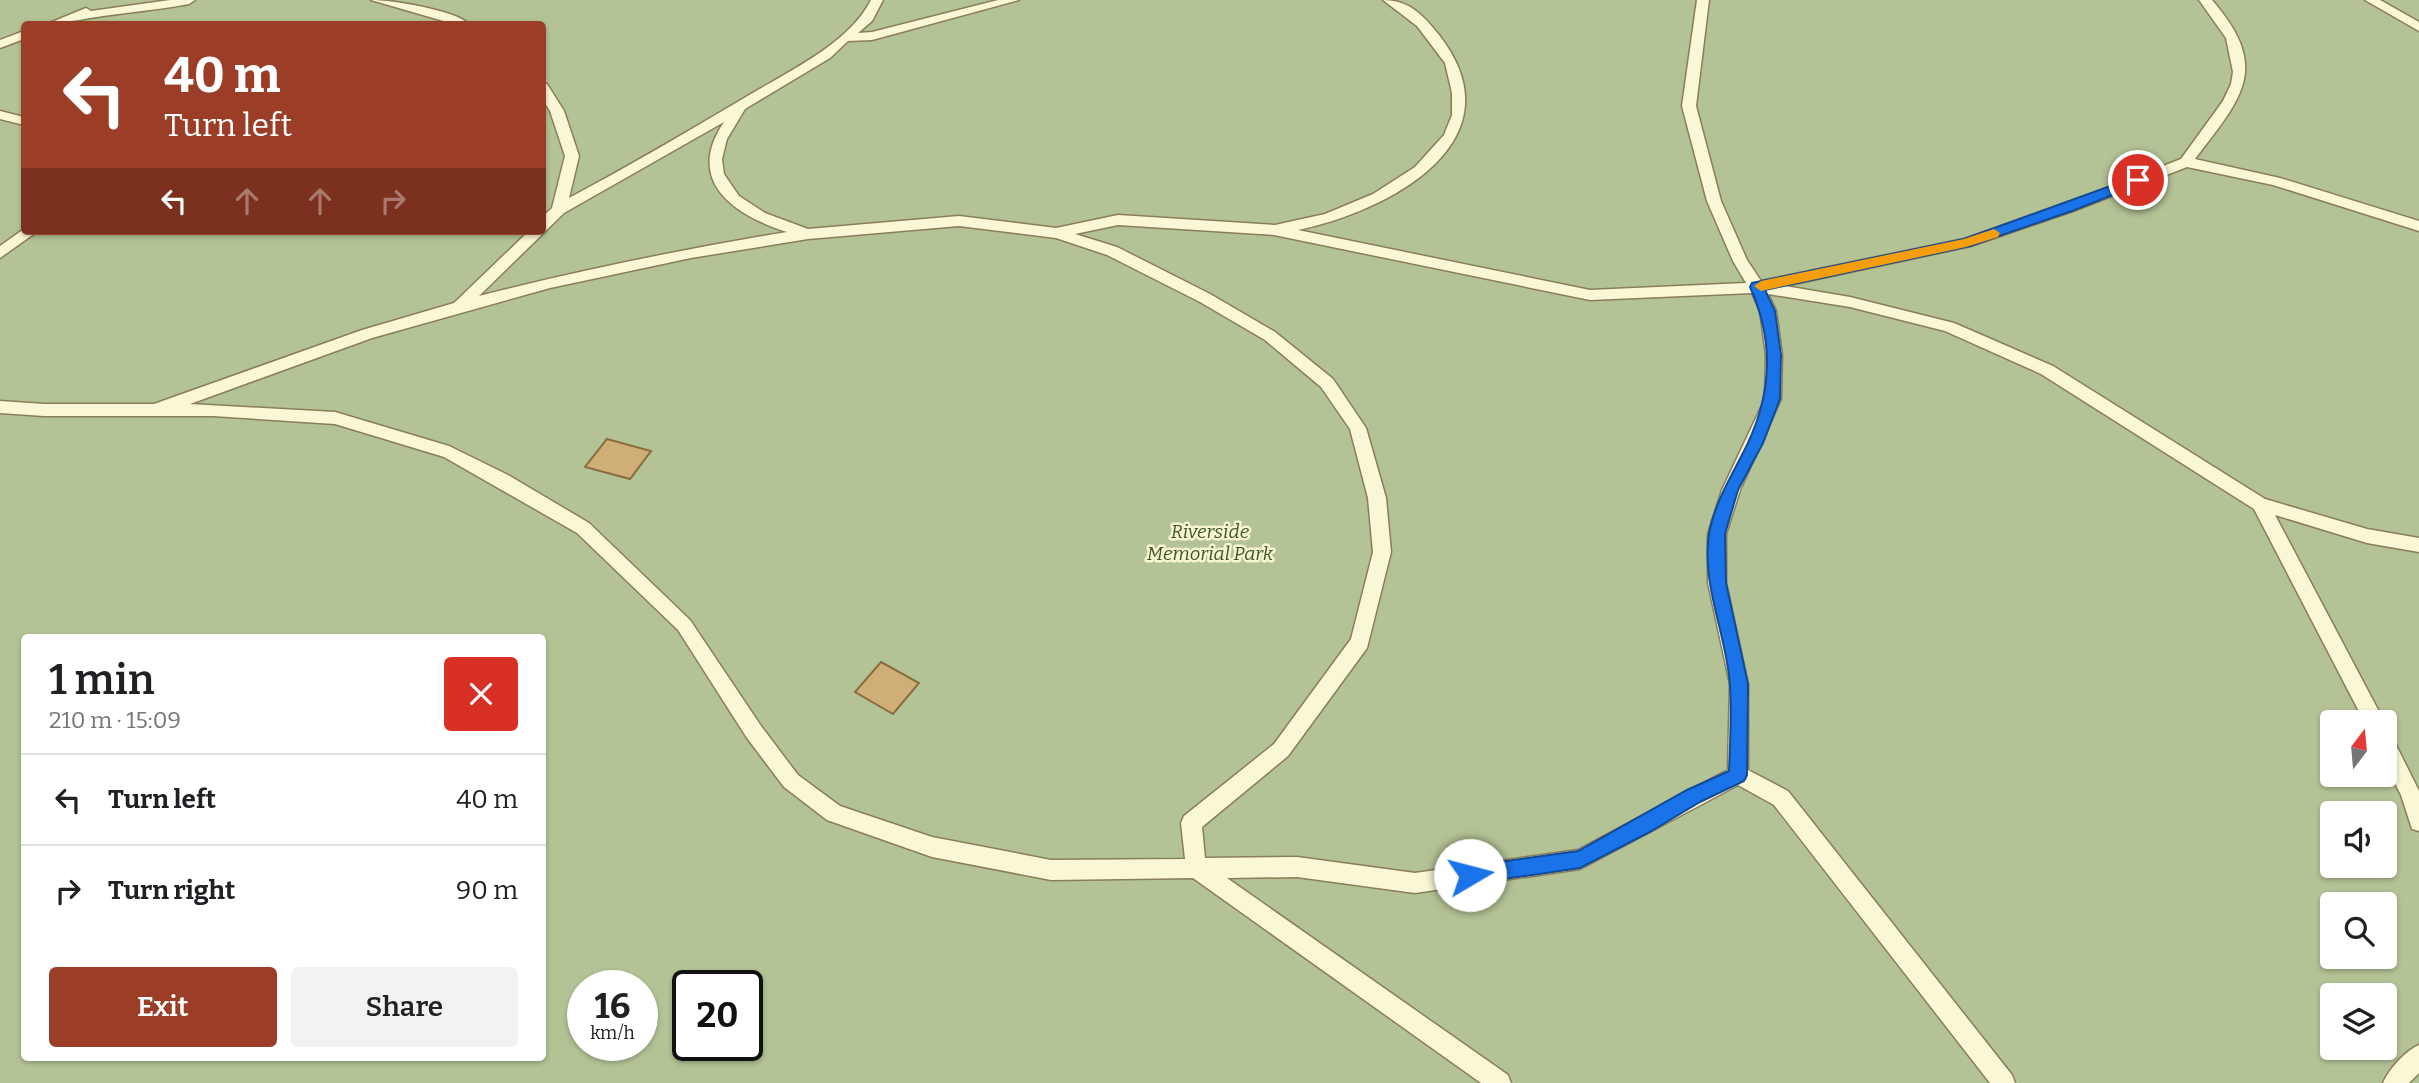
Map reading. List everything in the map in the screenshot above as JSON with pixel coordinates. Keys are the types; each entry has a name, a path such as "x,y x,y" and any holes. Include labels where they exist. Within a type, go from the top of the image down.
{"lane":[{"path":"61,21 111,0"},
{"path":"77,16 142,9 189,0"},
{"path":"377,0 454,21"},
{"path":"546,222 559,210 825,55 868,18 877,0"},
{"path":"845,38 872,36 1013,0"},
{"path":"1274,230 1334,216 1374,199 1421,170 1448,144 1462,108 1455,67 1427,27 1389,0"},
{"path":"1703,0 1689,106 1714,201 1740,261 1757,287 1768,311 1774,355 1773,399 1731,490 1717,534 1717,583 1739,684 1738,775"},
{"path":"2186,162 2238,85 2238,53 2226,24 2205,0"},
{"path":"2371,0 2419,27"},
{"path":"0,44 21,36"},
{"path":"546,93 557,111 572,156 559,210"},
{"path":"743,104 722,135 715,159 721,183 742,206 775,225 808,234"},
{"path":"0,115 21,120"},
{"path":"1057,233 1118,220 1274,230 1590,295 1697,292 1757,287 1966,243 2068,208 2186,162 2275,181 2419,226"},
{"path":"155,410 367,334 459,307 550,283 665,259 808,234 959,221 1057,233 1112,251 1205,298 1270,336 1327,383 1359,428 1377,498 1382,552 1360,642 1281,750 1191,823 1196,868 1432,1032 1500,1083"},
{"path":"0,253 25,235"},
{"path":"459,307 534,235"},
{"path":"1757,287 1850,302 1950,327 2046,370 2260,504 2367,537 2419,545"},
{"path":"0,407 44,410 213,410 335,418 449,452 583,528 684,625 754,732 791,781 834,813 932,847 1051,870 1297,867 1415,883 1580,859 1694,796 1738,775"},
{"path":"2260,504 2368,710"},
{"path":"2398,769 2410,793 2419,822"},
{"path":"1738,775 1781,798 2004,1083"},
{"path":"2395,1083 2419,1056"}],"green space":[{"name":"Riverside Memorial Park","path":"0,0 2419,0 2419,1083 0,1083"}],"building":[{"path":"607,439 651,451 630,479 585,467"},
{"path":"881,662 919,683 893,714 855,692"}],"slow traffic":[{"path":"1761,286 1966,243 1994,233"}],"route":[{"path":"1470,875 1580,859 1694,796 1738,775 1739,684 1717,583 1717,534 1731,490 1773,399 1774,355 1768,311 1757,287 1966,243 2068,208 2138,180"}]}
